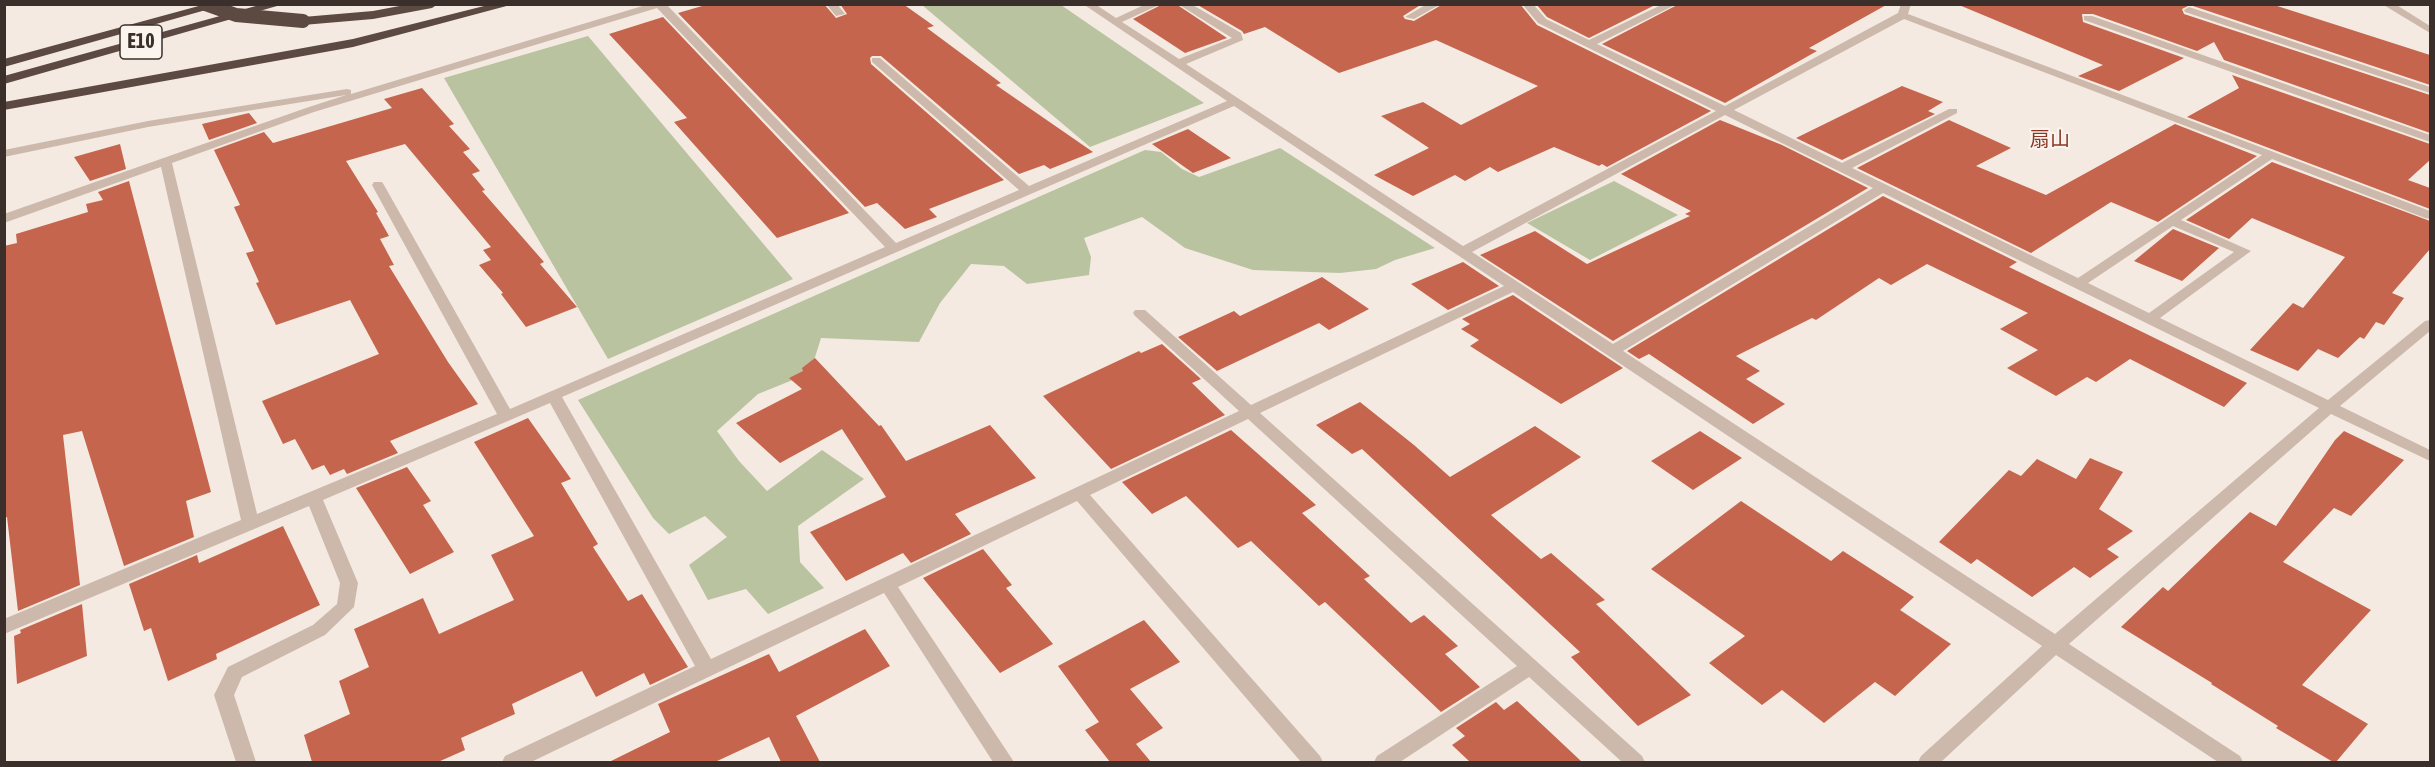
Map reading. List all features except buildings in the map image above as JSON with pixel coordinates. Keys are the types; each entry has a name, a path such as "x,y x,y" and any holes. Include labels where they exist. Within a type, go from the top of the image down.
{"highway":[{"path":"205,4 237,15 303,21 373,15 432,4"},
{"name":"E10","path":"4,63 221,4"},
{"name":"E10","path":"4,80 278,4"},
{"path":"4,106 353,43 508,4"}],"street":[{"path":"831,4 840,14"},
{"path":"1089,4 2054,646 2233,762"},
{"path":"1114,22 1156,4"},
{"path":"1177,64 1238,40 1237,36 1183,4"},
{"path":"1410,17 1436,4"},
{"path":"1527,4 1542,21 2430,456"},
{"path":"1588,44 1672,4"},
{"path":"2387,4 2430,30"},
{"path":"4,219 310,110 660,5 893,248"},
{"path":"1461,252 1726,111 1905,10 2270,155 2430,215"},
{"path":"2189,10 2430,90"},
{"path":"2088,18 2430,139"},
{"path":"876,60 1026,190"},
{"path":"4,154 148,124 319,95 378,89"},
{"path":"4,627 554,396 1234,102"},
{"path":"1842,168 1953,111"},
{"path":"2078,284 2270,155"},
{"path":"166,162 251,525"},
{"path":"378,185 506,416"},
{"path":"1611,352 1882,188"},
{"path":"2150,319 2244,251 2172,221"},
{"path":"512,762 1513,287"},
{"path":"1140,313 1635,762"},
{"path":"1928,762 2054,646 2329,407 2430,324"},
{"path":"554,396 706,670"},
{"path":"1079,493 1313,762"},
{"path":"246,762 224,695 235,672 320,630 345,607 349,583 314,498"},
{"path":"887,584 1004,762"},
{"path":"1384,762 1530,667"}],"green space":[{"path":"922,5 1061,5 1204,103 1090,147"},
{"path":"588,36 793,279 608,359 444,78"},
{"path":"1280,148 1435,248 1395,260 1376,269 1340,273 1253,270 1185,248 1142,217 1084,238 1091,257 1089,275 1027,284 1004,266 971,264 940,303 919,342 821,338 810,373 758,394 717,431 739,461 767,491 822,450 864,479 798,526 800,562 824,588 768,614 746,589 708,600 689,565 727,537 705,516 669,534 653,518 578,400 1145,150 1161,152 1182,169 1199,177"},
{"path":"1614,181 1678,215 1590,260 1527,223"}],"district":[{"name":"扇山","path":"2050,140"}]}
